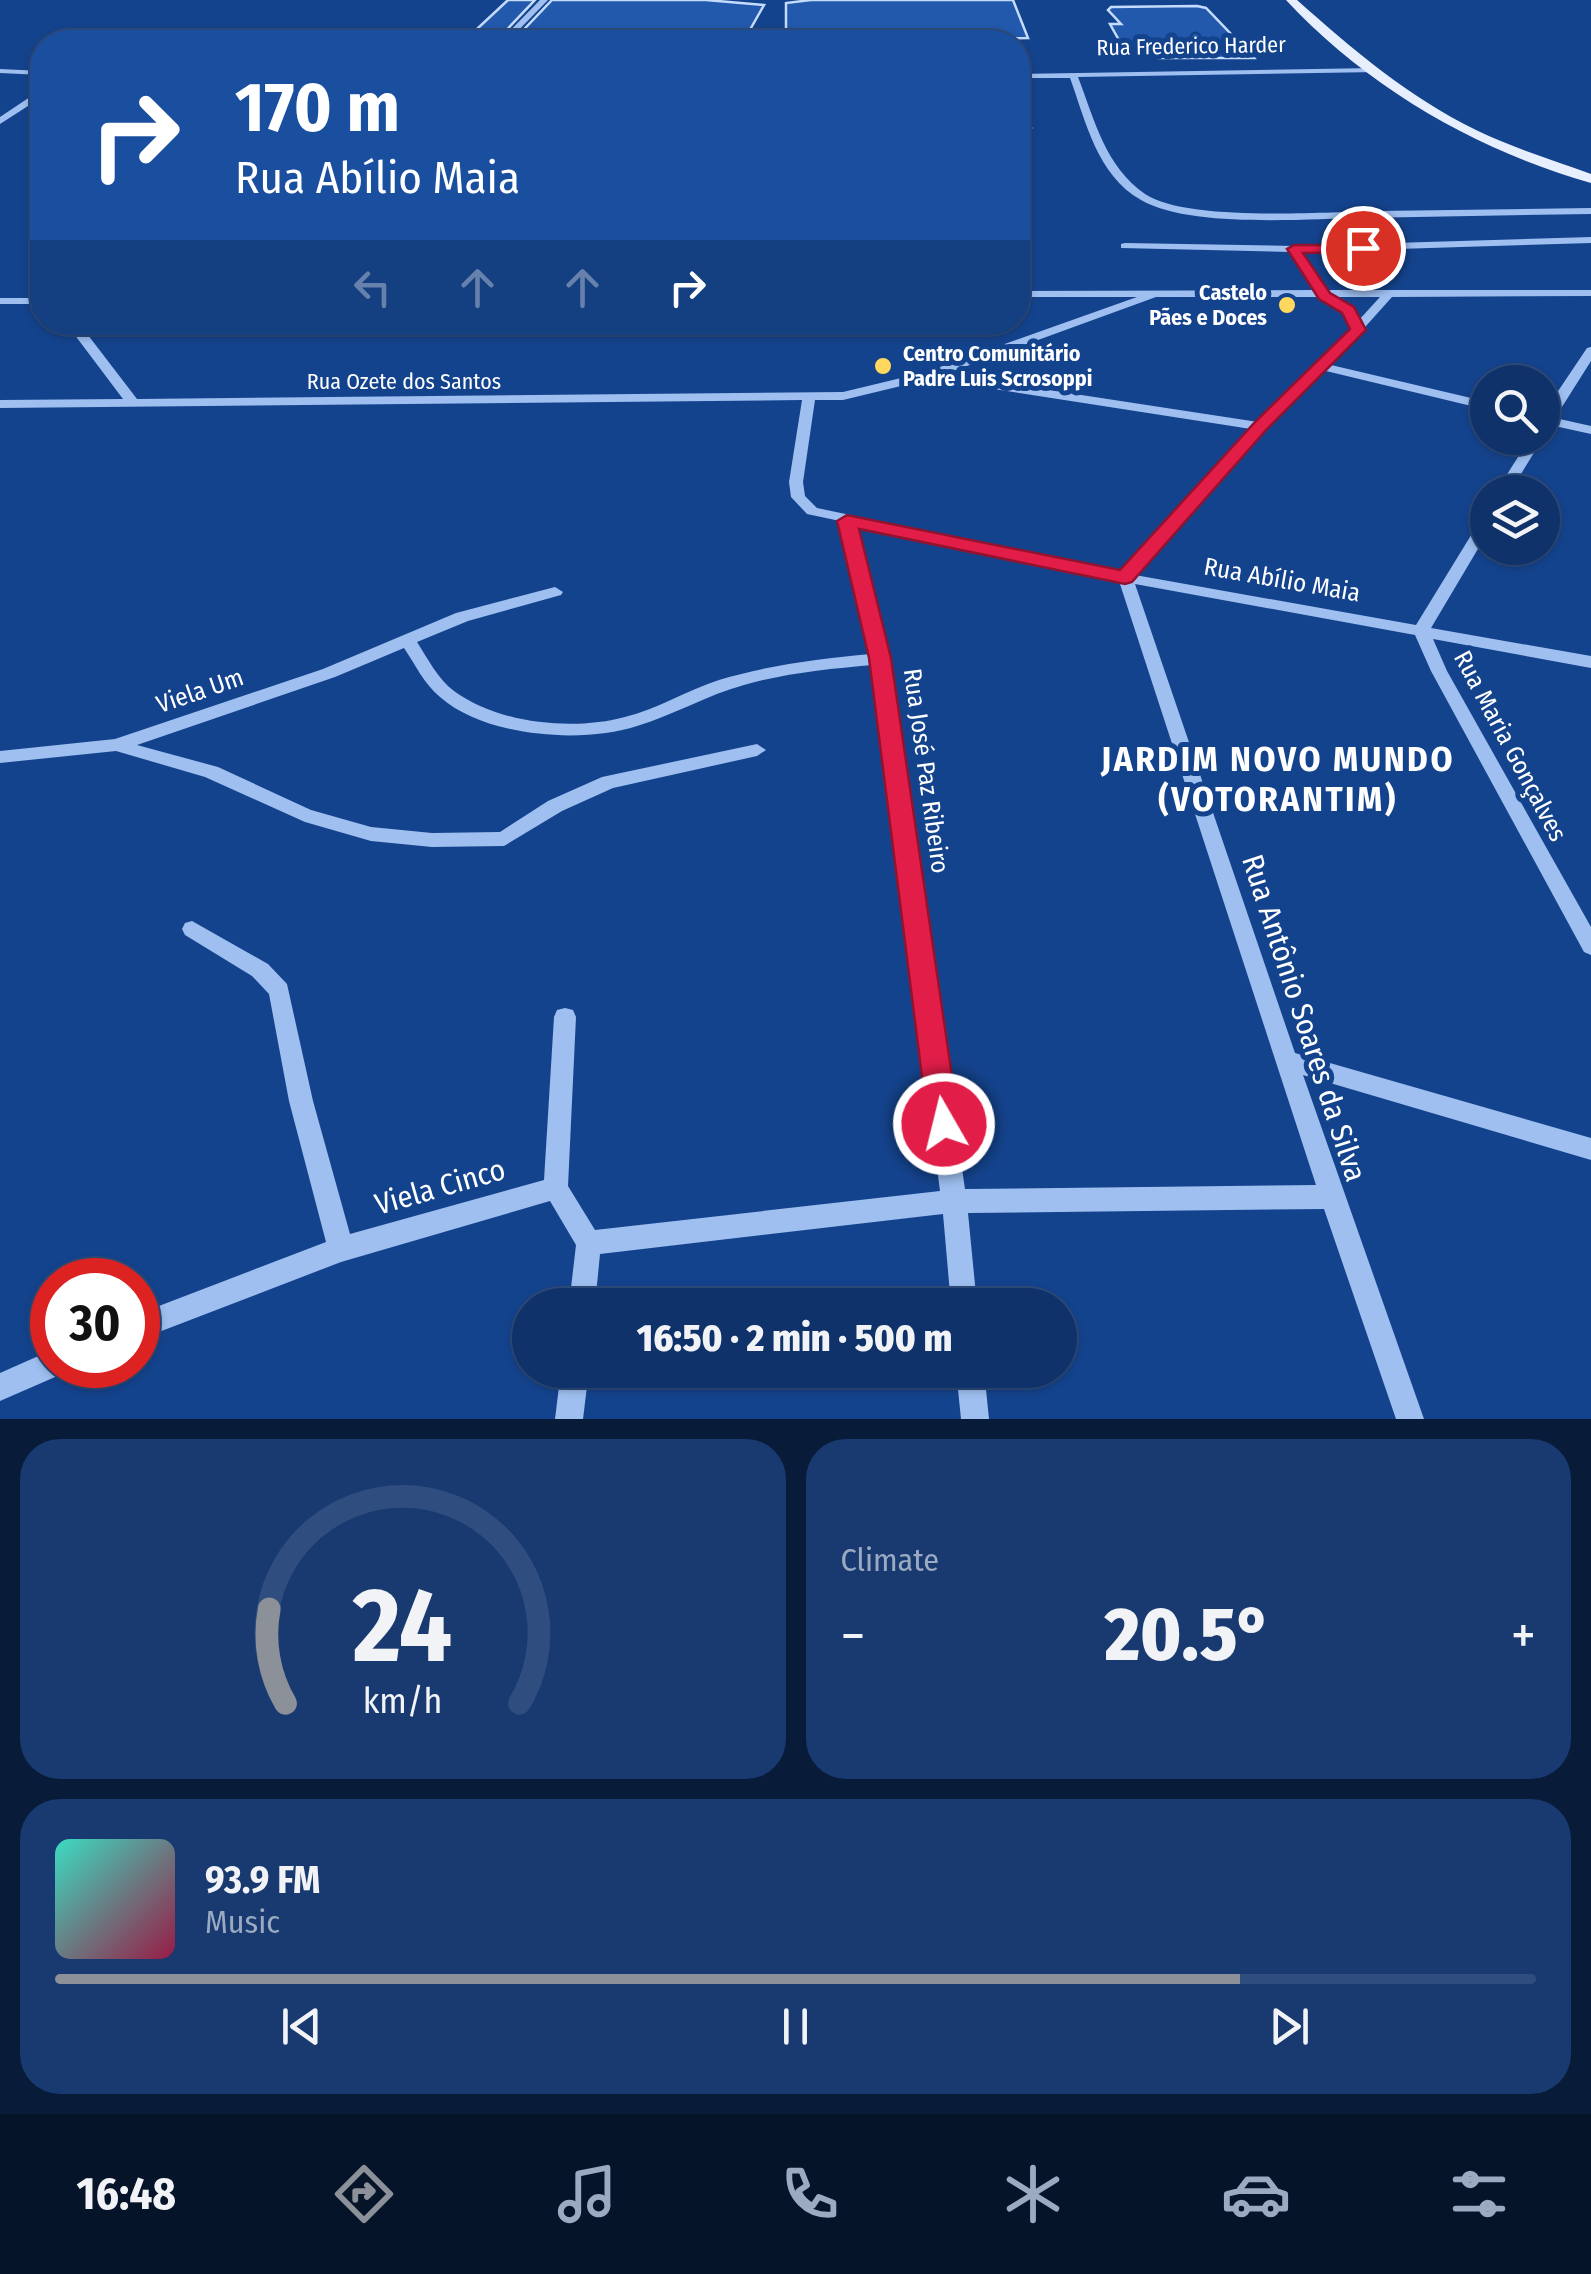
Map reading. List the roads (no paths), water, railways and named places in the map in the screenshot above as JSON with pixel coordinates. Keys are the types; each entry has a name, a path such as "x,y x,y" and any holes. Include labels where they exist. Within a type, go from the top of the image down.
{"main road":[{"path":"1292,0 1398,89 1459,127 1591,180"}],"street":[{"path":"515,30 544,0"},
{"path":"1030,76 1370,65"},
{"name":"Rua Frederico Harder","path":"1030,66 1370,65"},
{"path":"0,71 30,72"},
{"path":"1073,74 1112,169 1144,198 1169,208 1195,213 1276,216 1591,211"},
{"path":"0,121 30,101"},
{"path":"1125,246 1294,249 1591,240"},
{"path":"1294,249 1325,296 1348,310 1358,330"},
{"path":"1030,294 1591,296"},
{"path":"1053,294 1067,312 1068,324"},
{"path":"847,521 812,511 798,497 796,482 809,398 843,396 930,376 1151,296"},
{"path":"1125,578 1261,426 1323,368 1387,296"},
{"path":"0,300 30,301"},
{"path":"81,335 134,404"},
{"path":"1560,398 1591,351"},
{"path":"1323,368 1470,402"},
{"path":"930,376 1261,426"},
{"name":"Rua Ozete dos Santos","path":"0,404 809,398"},
{"path":"1560,425 1591,430"},
{"name":"Rua Abílio Maia","path":"847,521 1125,578 1591,662"},
{"name":"Rua José Paz Ribeiro","path":"847,521 880,658 962,1288"},
{"path":"1421,630 1470,549"},
{"name":"Rua Antônio Soares da Silva","path":"1125,578 1289,1061 1330,1197 1410,1419"},
{"name":"Viela Um","path":"0,756 116,745 329,673 462,617 555,592"},
{"name":"Rua Maria Gonçalves","path":"1421,630 1454,698 1591,946"},
{"path":"407,640 447,694 488,715 529,725 587,730 629,723 721,685 787,668 880,658"},
{"path":"116,745 211,772 304,815 371,834 432,840 504,840 555,806 609,782 757,750"},
{"path":"192,928 260,970 279,990 300,1101 341,1249"},
{"path":"565,1017 556,1188 590,1243 584,1288"},
{"path":"1289,1061 1591,1150"},
{"name":"Viela Cinco","path":"160,1319 341,1249 556,1188"},
{"path":"590,1243 954,1201 1330,1197"},
{"path":"0,1387 30,1374"},
{"path":"570,1419 573,1388"},
{"path":"972,1388 975,1419"}],"place":[{"name":"Castelo Pães e Doces","path":"1287,305"},
{"name":"Centro Comunitário Padre Luis Scrosoppi","path":"883,366"}],"district":[{"name":"JARDIM NOVO MUNDO (VOTORANTIM)","path":"1278,779"}]}
